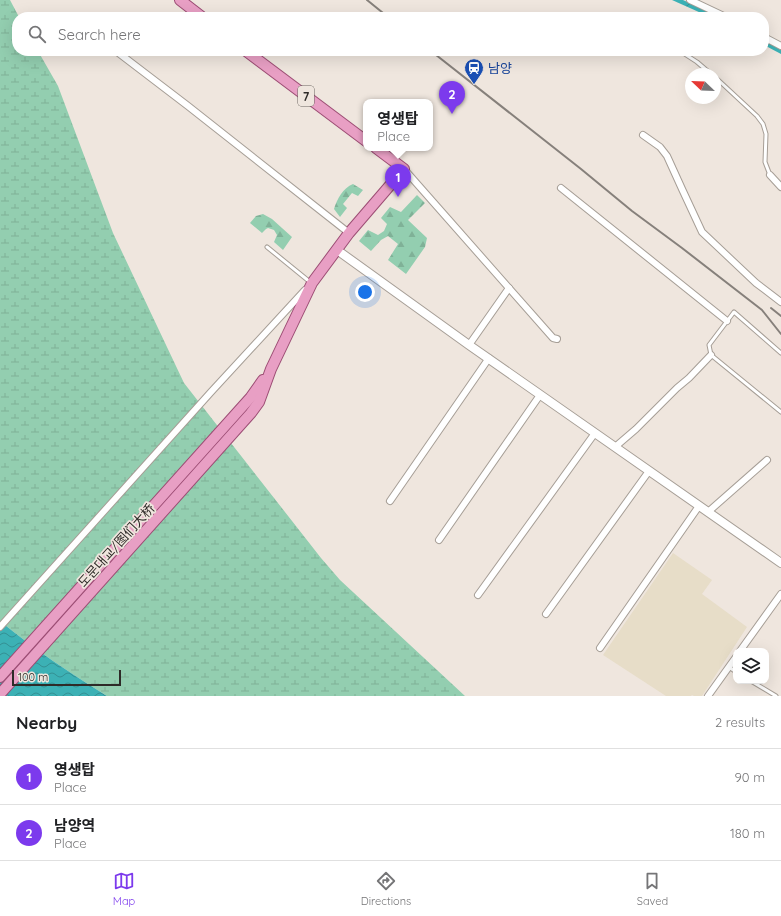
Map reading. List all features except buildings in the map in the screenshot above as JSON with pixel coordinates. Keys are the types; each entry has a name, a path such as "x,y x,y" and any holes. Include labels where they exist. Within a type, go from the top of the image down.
{"main road":[{"path":"180,0 196,12"},
{"name":"7","path":"253,56 363,139"},
{"path":"271,369 312,284 349,233 404,169 380,151"},
{"name":"도문대교/图们大桥","path":"0,678 251,397 271,369"},
{"name":"도문대교/图们大桥","path":"0,694 251,413 259,402 271,369"}],"street":[{"path":"690,0 715,12"},
{"path":"769,40 781,46"},
{"path":"123,56 349,233"},
{"path":"643,135 660,147 668,156 702,232 756,283 781,302"},
{"path":"404,169 553,338 557,339"},
{"path":"770,175 781,187"},
{"path":"561,188 727,321"},
{"path":"337,250 469,345 781,563"},
{"path":"0,627 211,392 312,284"},
{"path":"469,345 509,288"},
{"path":"616,447 689,378 711,355"},
{"path":"390,501 489,358"},
{"path":"439,540 540,395"},
{"path":"478,595 595,433"},
{"path":"708,512 767,460"},
{"path":"546,614 649,471"},
{"path":"600,648 698,506"},
{"path":"742,648 781,594"},
{"path":"708,696 733,661"}],"lane":[{"path":"688,56 704,68"},
{"path":"721,83 757,116 763,124 766,134 766,162 770,175"},
{"path":"267,247 312,284"},
{"path":"781,353 734,312 709,345 711,355 781,412"},
{"path":"728,667 733,670"},
{"path":"756,684 776,696"}],"shaded area":[{"path":"673,553 712,580 702,594 747,627 702,696 666,696 603,655"}],"green space":[{"path":"0,0 10,0 16,12 12,12 12,56 41,56 58,86 113,233 184,383 321,558 340,580 465,696 107,696 79,679 0,621"},
{"path":"353,184 363,190 358,196 352,193 343,204 347,208 340,217 334,209 335,205 343,191"},
{"path":"417,195 425,203 408,220 427,238 425,247 406,274 388,260 398,244 388,236 381,240 371,251 359,241 368,230 378,235 384,231 387,224 381,218 390,207 401,212"},
{"path":"263,214 272,219 292,237 283,250 274,242 277,235 274,230 268,228 262,233 250,223 256,216"}],"water":[{"path":"672,0 683,0 709,12 699,12"},
{"path":"769,43 781,50 781,54 769,48"},
{"path":"0,621 79,679 107,696 0,696"}],"railway":[{"path":"367,0 382,12"},
{"path":"437,56 632,211 762,310 781,334"},
{"path":"771,308 781,316"}],"place":[{"name":"남양","path":"474,85"},
{"name":"남양역","path":"452,114"},
{"name":"영생탑","path":"398,197"}]}
